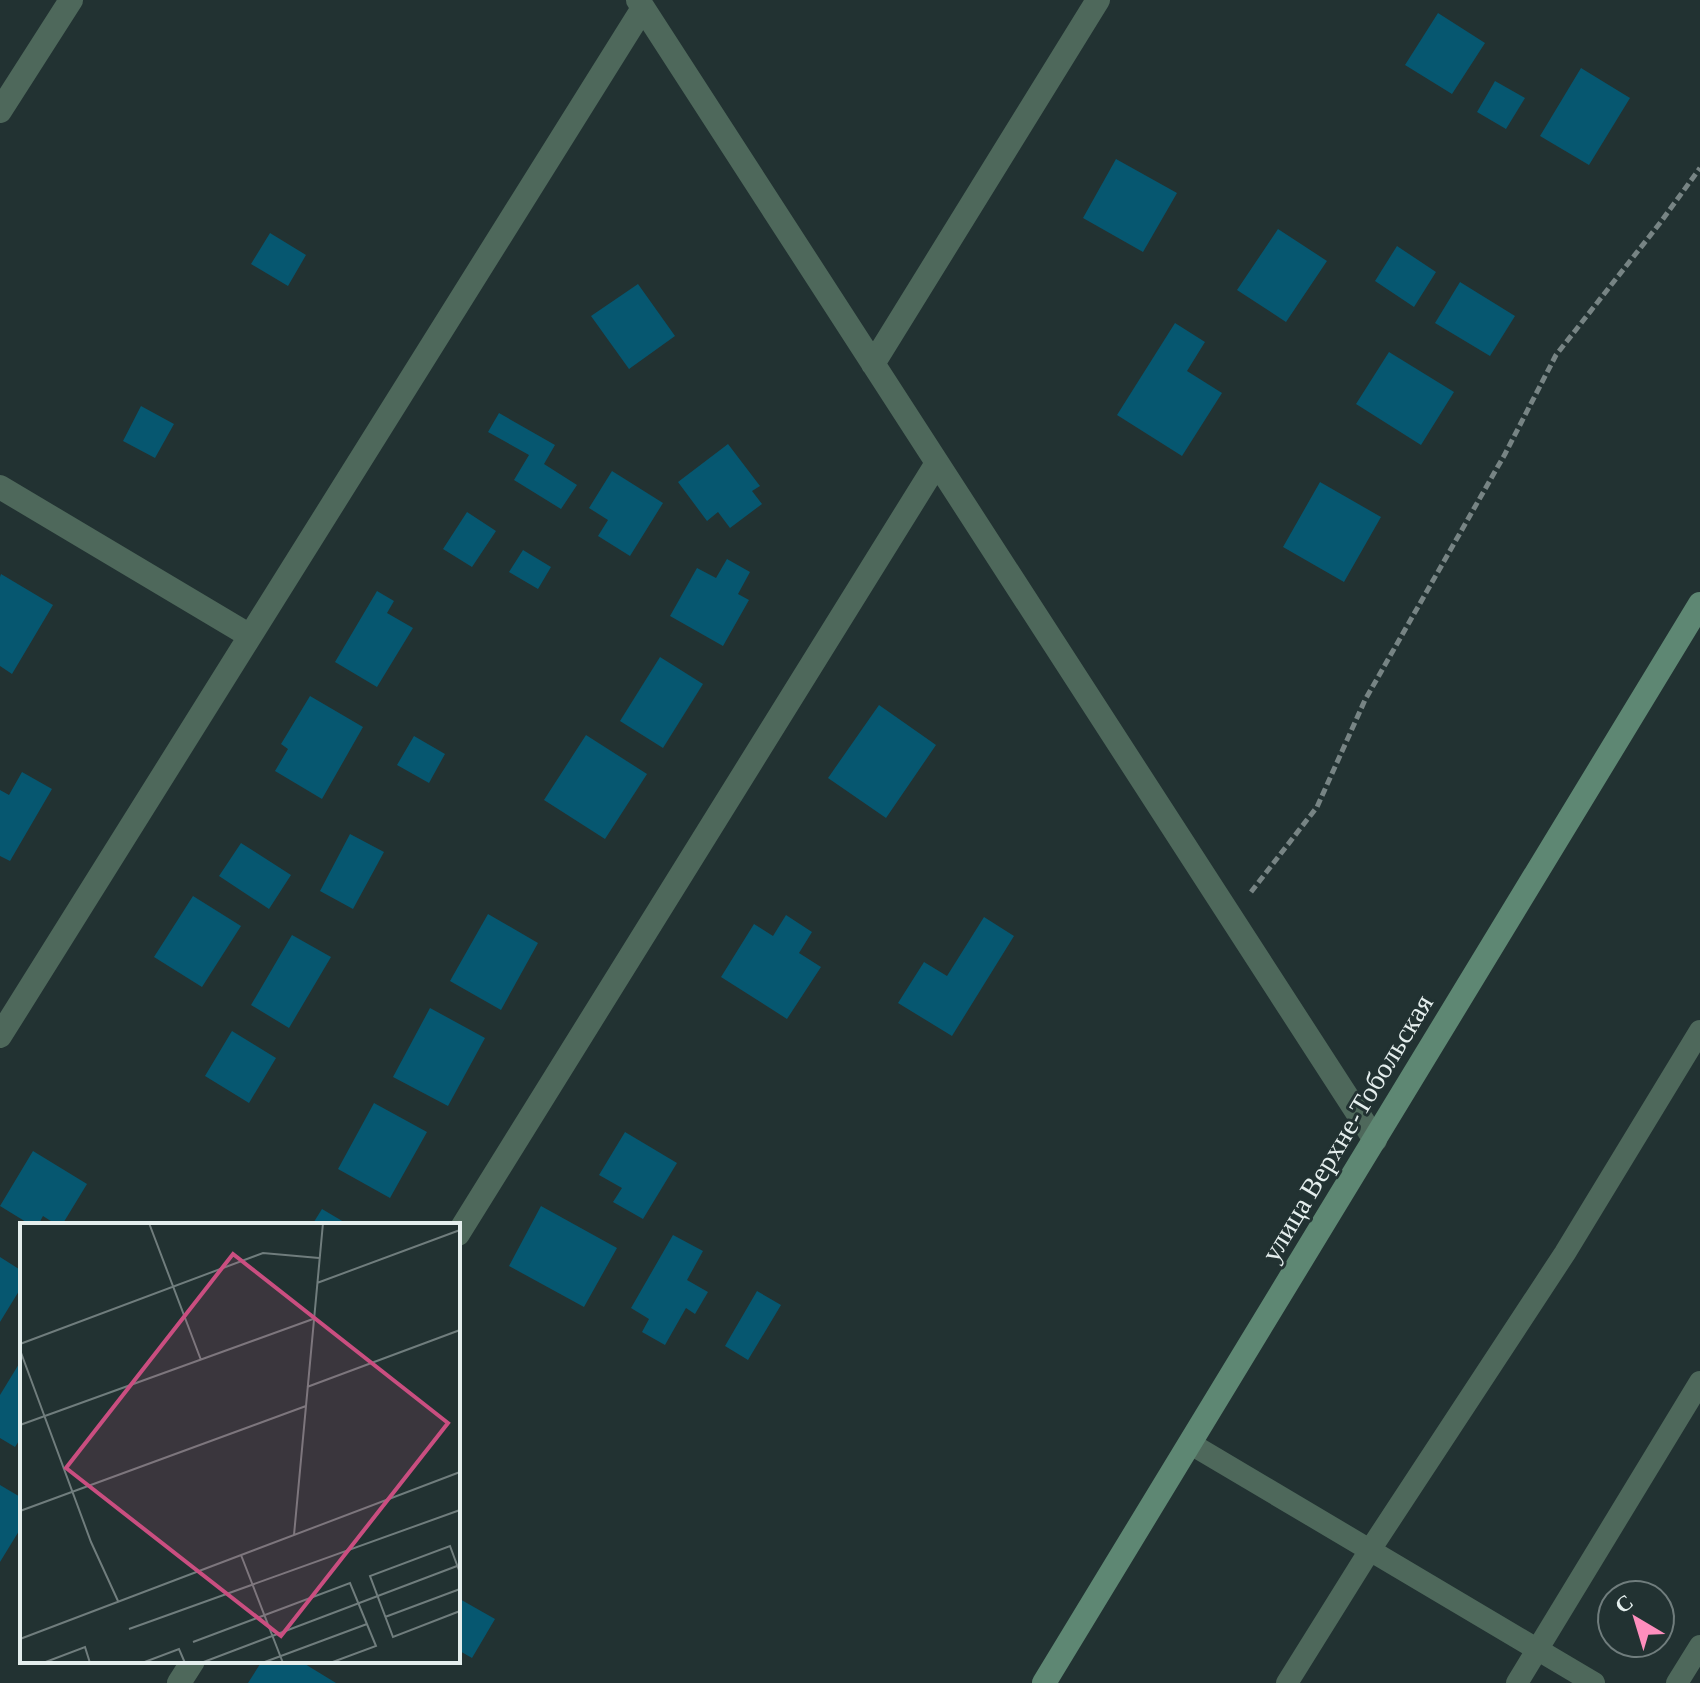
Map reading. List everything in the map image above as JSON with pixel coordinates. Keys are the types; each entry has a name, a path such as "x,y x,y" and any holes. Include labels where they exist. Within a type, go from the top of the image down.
{"street":[{"path":"0,111 71,0"},
{"path":"873,364 1098,0"},
{"path":"0,1036 641,4 1375,1140"},
{"path":"460,1231 937,463"},
{"path":"0,487 250,636"},
{"name":"улица Верхне-Тобольская","path":"1044,1683 1700,604"},
{"path":"179,1683 192,1663"}],"lane":[{"path":"1287,1683 1370,1550 1565,1253 1700,1031"},
{"path":"1517,1683 1700,1382"},
{"path":"1191,1444 1594,1683"},
{"path":"1677,1683 1700,1646"}],"path":[{"path":"1231,918 1317,807 1365,700 1505,454 1556,355 1700,168"}],"building":[{"path":"1438,13 1485,43 1452,94 1405,65"},
{"path":"1581,68 1630,98 1589,165 1540,136"},
{"path":"1495,81 1525,98 1506,129 1477,112"},
{"path":"1116,159 1177,193 1143,252 1083,218"},
{"path":"1278,229 1327,261 1286,322 1237,290"},
{"path":"270,233 306,255 288,286 251,264"},
{"path":"1397,246 1436,272 1414,307 1375,281"},
{"path":"1460,282 1515,316 1490,356 1435,323"},
{"path":"638,284 675,336 629,369 591,316"},
{"path":"1175,323 1205,342 1187,371 1222,393 1182,456 1117,415"},
{"path":"1389,352 1454,392 1421,445 1356,404"},
{"path":"141,406 174,424 155,458 123,441"},
{"path":"499,413 555,445 544,464 577,485 561,509 514,480 529,455 488,432"},
{"path":"728,444 760,486 752,491 762,504 730,528 718,512 707,521 678,482"},
{"path":"612,471 663,503 630,556 598,536 608,520 589,508"},
{"path":"1320,482 1381,517 1344,582 1283,547"},
{"path":"467,512 496,531 472,567 443,549"},
{"path":"523,550 551,567 538,589 509,572"},
{"path":"727,559 750,572 738,594 749,600 723,646 670,616 697,568 716,578"},
{"path":"1,574 53,605 12,674 0,666"},
{"path":"377,591 394,601 387,613 413,628 377,687 335,662"},
{"path":"660,657 703,684 663,748 620,721"},
{"path":"310,696 363,727 322,799 275,771 288,749 281,744"},
{"path":"879,705 936,745 886,818 828,778"},
{"path":"586,735 647,774 605,839 544,800"},
{"path":"414,736 445,754 429,783 397,765"},
{"path":"22,772 52,789 10,861 0,856 0,790 9,795"},
{"path":"350,834 384,852 353,909 320,891"},
{"path":"241,843 291,875 269,909 219,876"},
{"path":"193,896 241,926 202,987 154,957"},
{"path":"488,914 538,943 501,1010 450,981"},
{"path":"786,915 812,932 799,953 821,967 787,1019 721,977 754,924 773,936"},
{"path":"984,917 1014,936 952,1036 898,1003 924,962 947,976"},
{"path":"292,935 331,957 289,1028 251,1005"},
{"path":"430,1008 485,1038 448,1106 393,1077"},
{"path":"232,1031 276,1058 249,1103 205,1076"},
{"path":"374,1103 427,1132 390,1198 338,1169"},
{"path":"625,1132 677,1163 643,1219 613,1202 622,1188 599,1175"},
{"path":"33,1151 87,1184 63,1223 54,1223 43,1216 39,1223 28,1223 0,1206"},
{"path":"541,1206 617,1248 584,1307 509,1266"},
{"path":"322,1209 346,1223 313,1223"},
{"path":"673,1235 703,1251 687,1280 708,1292 695,1314 686,1308 665,1345 642,1332 649,1319 631,1308"},
{"path":"0,1257 20,1270 20,1289 0,1322"},
{"path":"757,1291 781,1305 748,1360 725,1346"},
{"path":"20,1362 20,1439 15,1447 0,1438 0,1395"},
{"path":"0,1485 20,1497 20,1529 0,1562"},
{"path":"460,1599 495,1619 472,1658 460,1651"},
{"path":"261,1663 303,1663 336,1683 248,1683"}]}
